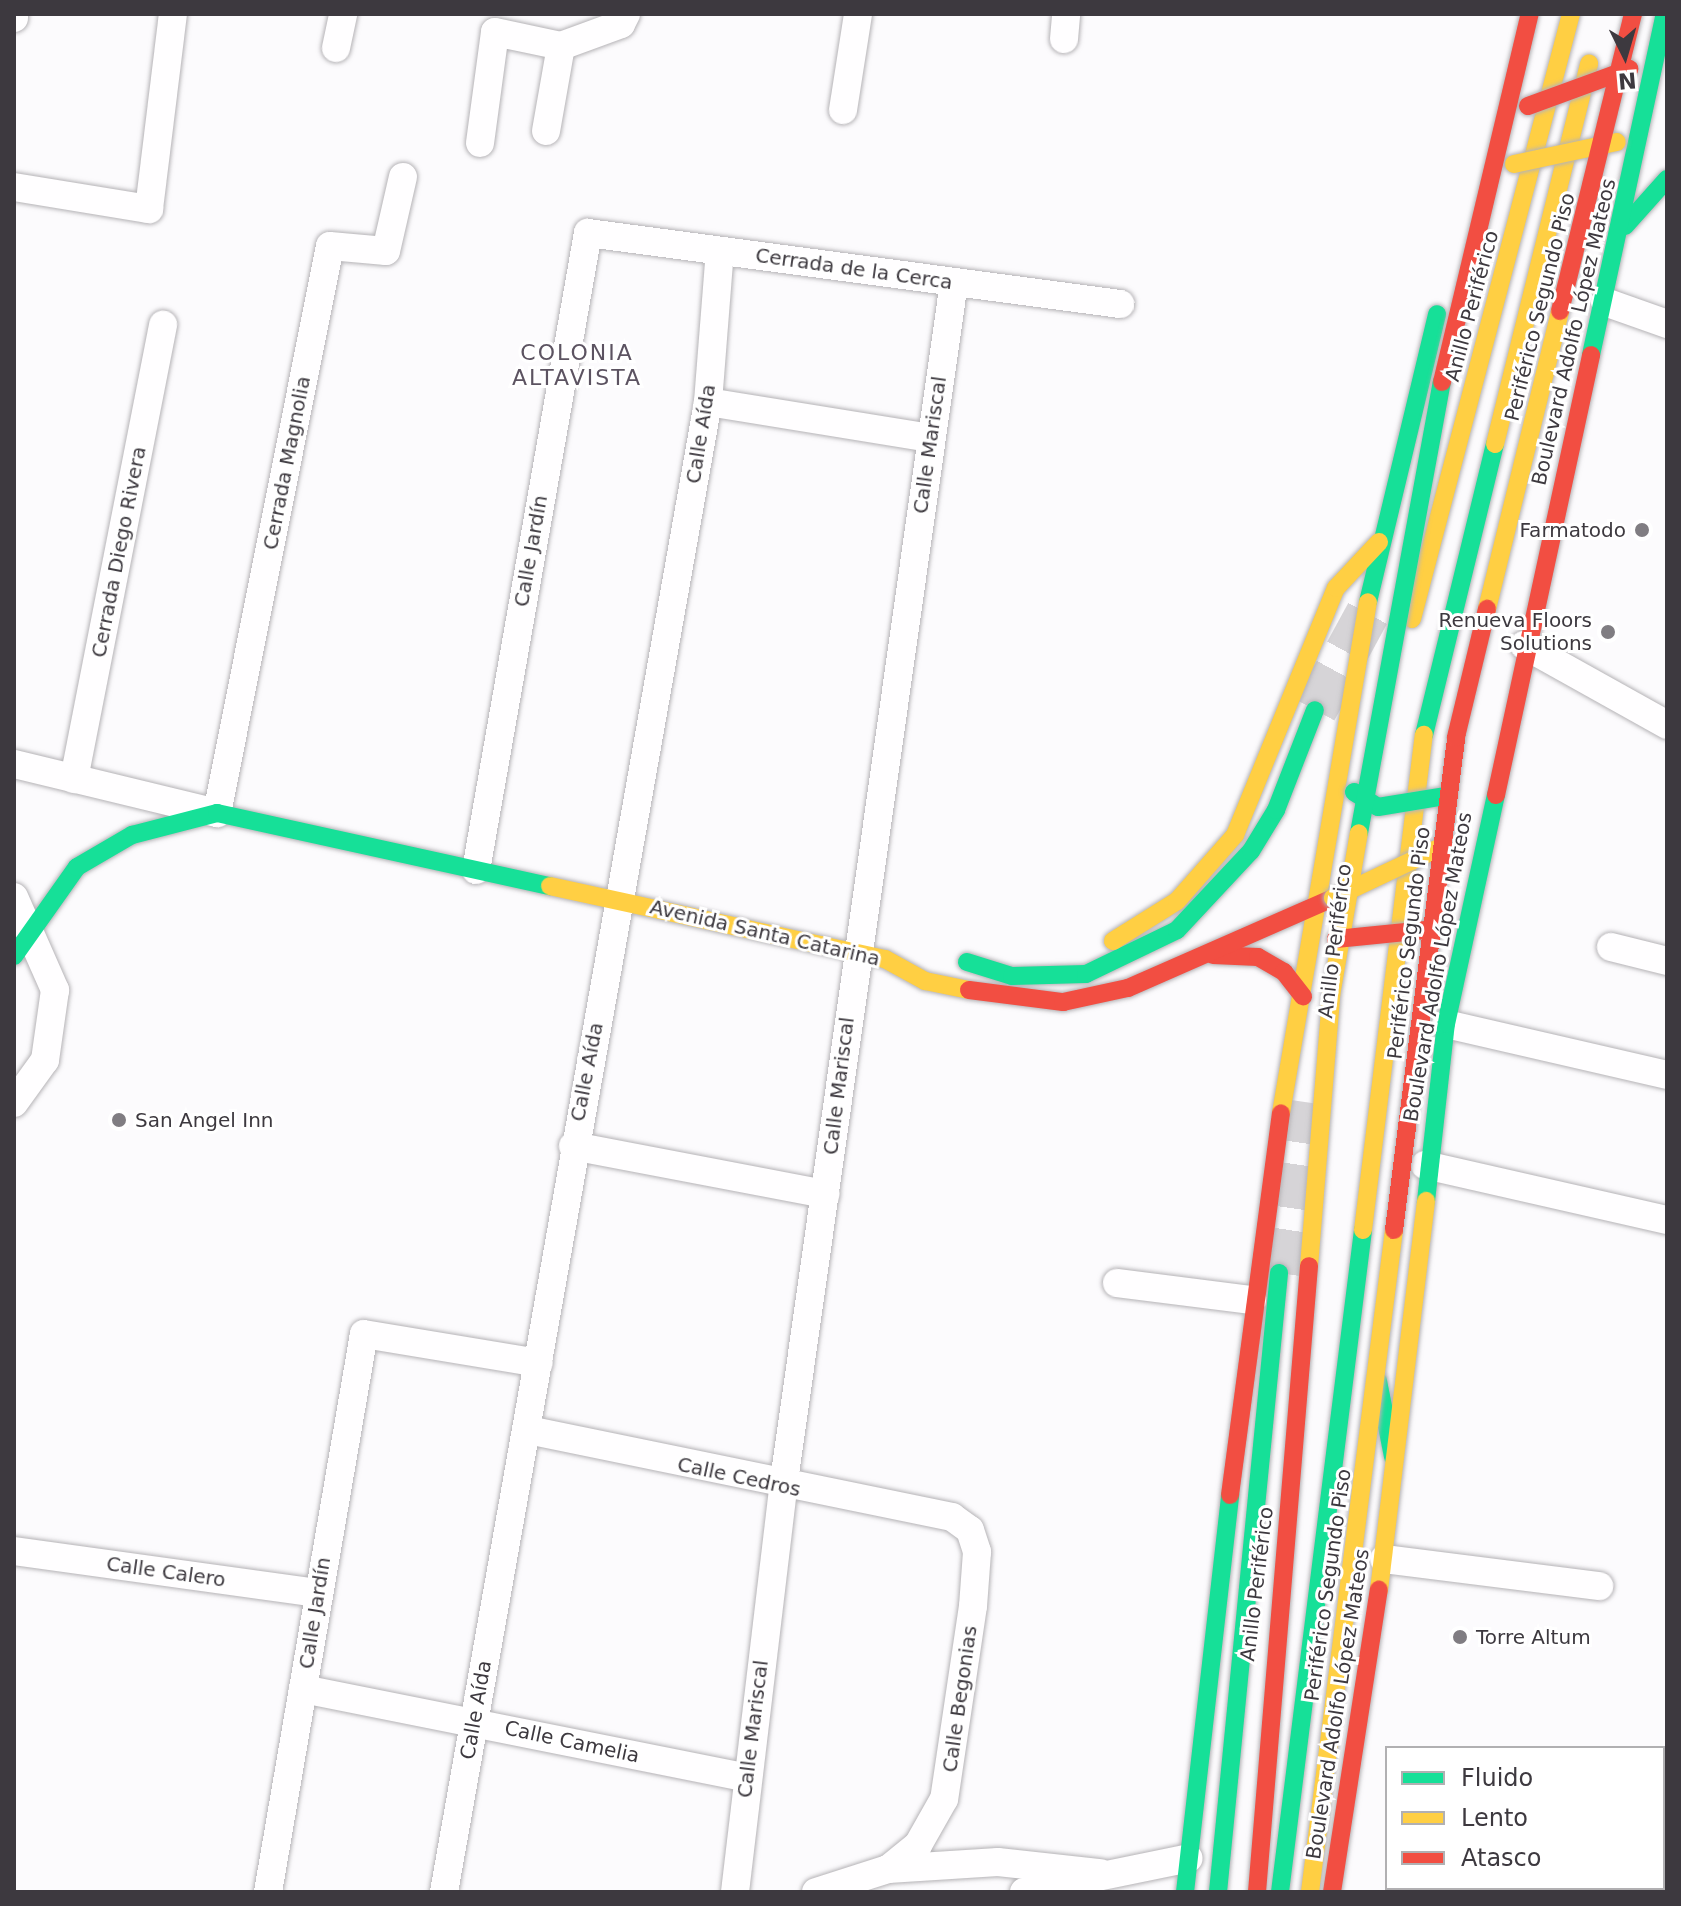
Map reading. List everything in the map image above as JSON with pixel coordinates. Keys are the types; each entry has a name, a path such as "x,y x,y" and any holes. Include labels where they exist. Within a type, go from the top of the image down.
{"main road":[{"path":"1185,1892 1252,1300 1303,996 1313,909 1340,747 1379,542 1510,14"},
{"name":"Periférico Segundo Piso","path":"1257,1892 1331,996 1419,479 1530,14"},
{"name":"Anillo Periférico","path":"1243,1892 1387,717 1571,14"},
{"name":"Periférico Segundo Piso","path":"1310,1892 1456,737 1633,14"},
{"name":"Boulevard Adolfo López Mateos","path":"1332,1892 1384,1559 1425,1165 1446,1024 1524,645 1623,229 1641,136 1663,55 1665,14"},
{"path":"1280,1892 1426,723 1593,45"},
{"path":"1485,121 1663,55"},
{"path":"1473,172 1641,136"},
{"path":"1623,229 1662,193"},
{"path":"885,959 967,962 1081,952 1177,901 1226,848 1257,791 1336,588 1379,542"},
{"path":"967,962 1012,976 1086,974 1177,930 1251,851 1276,810 1315,710"},
{"path":"1340,747 1354,792 1378,807 1446,796 1497,767"},
{"path":"14,956 30,925 77,867 103,849 217,813"},
{"name":"Avenida Santa Catarina","path":"217,813 620,898 856,956 885,959 925,981 976,994 1063,1002 1096,998 1198,961 1487,824"},
{"path":"1309,957 1336,939 1426,930 1463,932"},
{"path":"1198,961 1228,953 1258,957 1284,972 1303,996"},
{"path":"1218,1892 1236,1736 1279,1273"},
{"path":"1369,1354 1393,1457"}],"street":[{"path":"14,187 149,209 173,14"},
{"path":"336,48 343,14"},
{"path":"480,143 495,32 561,46 621,24 626,14"},
{"path":"843,110 858,14"},
{"path":"546,131 561,46"},
{"name":"Cerrada Magnolia","path":"217,813 330,246 386,251 403,177"},
{"name":"Cerrada de la Cerca","path":"588,233 1120,304"},
{"name":"Calle Jardín","path":"476,870 588,233"},
{"name":"Calle Aída","path":"444,1892 528,1430 573,1146 708,402 720,251"},
{"name":"Calle Mariscal","path":"735,1892 783,1488 856,956 954,282"},
{"path":"1605,302 1667,324"},
{"name":"Cerrada Diego Rivera","path":"74,779 163,325"},
{"path":"708,402 931,438"},
{"path":"1524,645 1667,725"},
{"name":"Avenida Santa Catarina","path":"14,764 217,813"},
{"path":"14,897 30,925 55,990 53,1029 35,1081 14,1103"},
{"path":"1611,947 1667,961"},
{"path":"1446,1024 1667,1075"},
{"path":"573,1146 825,1194"},
{"path":"1425,1165 1667,1220"},
{"path":"1117,1283 1252,1300"},
{"name":"Calle Jardín","path":"268,1892 317,1593 364,1334 539,1363"},
{"name":"Calle Cedros","path":"528,1430 783,1488 952,1517"},
{"name":"Calle Begonias","path":"888,1869 937,1821 953,1757 977,1552 970,1530 952,1517"},
{"name":"Calle Calero","path":"14,1551 317,1593"},
{"path":"1384,1559 1599,1586"},
{"name":"Calle Camelia","path":"303,1689 747,1778"},
{"path":"1024,1892 1100,1873 1189,1858"},
{"path":"816,1892 888,1869 998,1862 1100,1873"}],"tunnel":[{"path":"1315,710 1369,611"},
{"path":"1279,1273 1304,1102"}],"traffic: fast":[{"path":"1591,355 1665,14"},
{"path":"1625,226 1667,179"},
{"path":"1368,602 1437,314"},
{"path":"1359,833 1442,382"},
{"path":"1424,735 1495,444"},
{"path":"967,962 1012,976 1086,974 1177,930 1251,851 1276,810 1315,710"},
{"path":"1354,792 1378,807 1446,796"},
{"path":"1426,1201 1446,1024 1496,795"},
{"path":"14,956 77,867 132,835 217,813 550,886"},
{"path":"1280,1892 1363,1230"},
{"path":"1218,1892 1279,1273"},
{"path":"1378,1381 1393,1457"},
{"path":"1185,1892 1230,1495"}],"traffic: slow":[{"path":"1412,619 1571,14"},
{"path":"1495,444 1589,63"},
{"path":"1514,164 1617,142"},
{"path":"1487,609 1560,311"},
{"path":"1113,941 1177,901 1235,835 1336,588 1379,542"},
{"path":"1281,1113 1368,602"},
{"path":"1363,1230 1424,735"},
{"path":"1309,1266 1331,996 1359,833"},
{"path":"1333,898 1443,846"},
{"path":"550,886 885,959 925,981 969,990"},
{"path":"1379,1590 1426,1201"},
{"path":"1310,1892 1394,1230"}],"traffic: jam":[{"path":"1442,382 1530,14"},
{"path":"1560,311 1633,14"},
{"path":"1528,106 1629,69"},
{"path":"1496,795 1591,355"},
{"path":"1394,1230 1456,737 1487,609"},
{"path":"969,990 1063,1002 1128,988 1333,898"},
{"path":"1336,939 1426,930"},
{"path":"1213,955 1258,957 1284,972 1303,996"},
{"path":"1230,1495 1281,1113"},
{"path":"1257,1892 1309,1266"},
{"path":"1332,1892 1379,1590"}],"place":[{"name":"Farmatodo","path":"1642,530"},
{"name":"Renueva Floors Solutions","path":"1608,632"},
{"name":"San Angel Inn","path":"119,1120"},
{"name":"Torre Altum","path":"1460,1637"}],"district":[{"name":"COLONIA ALTAVISTA","path":"577,364"}]}
